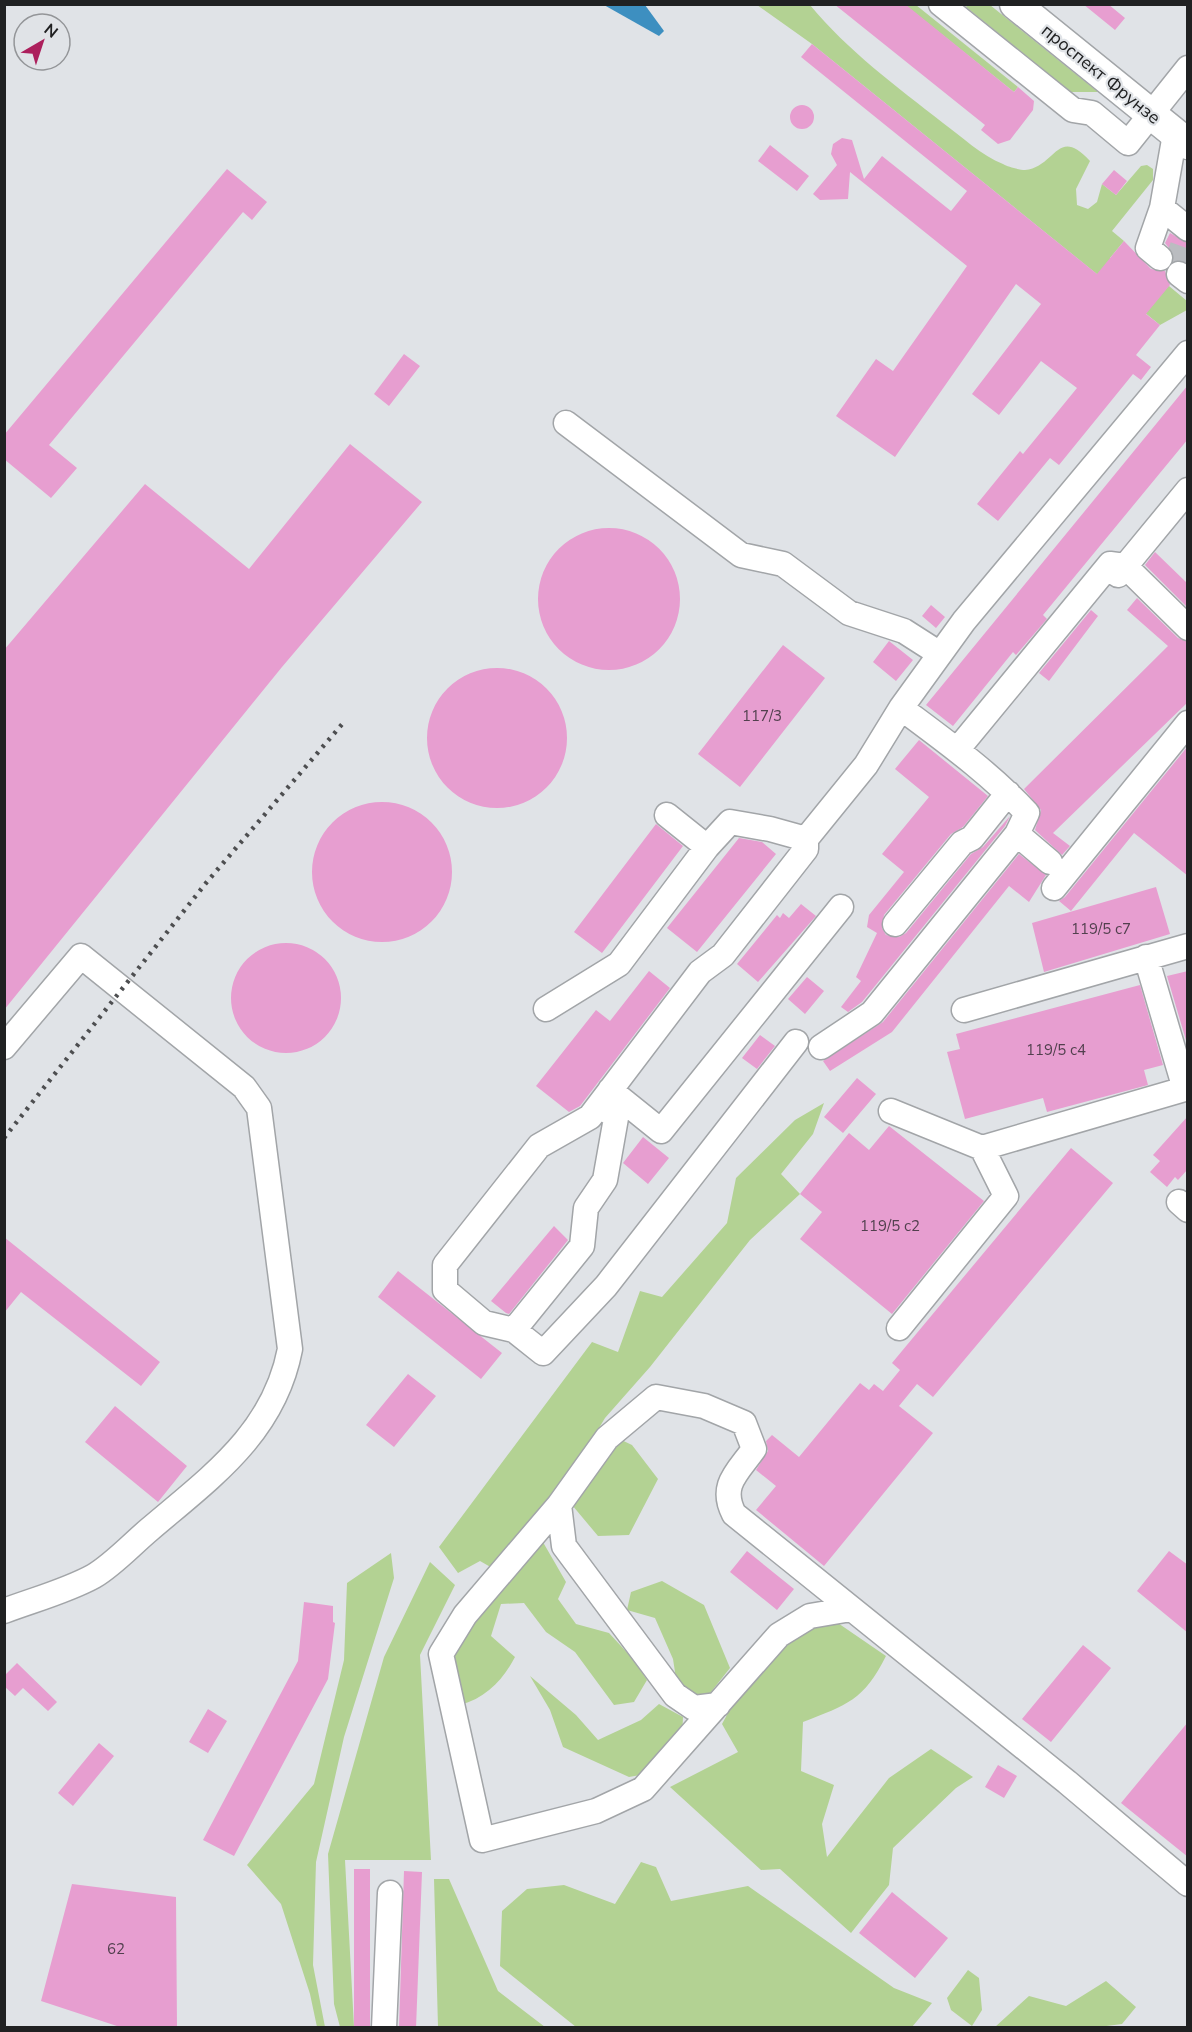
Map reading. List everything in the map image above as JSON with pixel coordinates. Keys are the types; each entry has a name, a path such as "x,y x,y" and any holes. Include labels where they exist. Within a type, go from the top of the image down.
{"main road":[{"name":"проспект Фрунзе","path":"1015,4 1181,139"}],"street":[{"path":"941,4 1072,110 1092,113 1128,143 1188,68"},
{"path":"1160,258 1148,248 1162,208 1181,139"},
{"path":"1162,208 1187,233"},
{"path":"796,1042 606,1286 543,1353 514,1330 484,1323 445,1290 444,1265 539,1146 590,1117 700,972 723,955 806,849 807,839 866,765 901,708 940,654 1026,545 1188,353"},
{"path":"566,423 741,555 783,564 849,613 904,631 940,654"},
{"path":"1121,570 1188,490"},
{"path":"957,750 1110,564 1121,570 1188,628"},
{"path":"821,1047 872,1013 1017,834 1027,813 1008,793 957,750 901,708"},
{"path":"1054,888 1188,723"},
{"path":"895,924 962,843 972,838 1008,793"},
{"path":"667,815 707,847"},
{"path":"546,1009 619,964 707,847 730,822 807,839"},
{"path":"1017,834 1050,862"},
{"path":"605,1097 661,1131 841,907"},
{"path":"964,1010 1188,946"},
{"path":"4,1047 81,956 244,1088 259,1108 290,1350 285,1377 270,1409 249,1438 207,1480 94,1576 4,1611"},
{"path":"891,1111 982,1148 1186,1089 1146,957"},
{"path":"514,1330 582,1246 586,1208 605,1180 616,1118 605,1097"},
{"path":"899,1328 1006,1196 982,1148"},
{"path":"851,1609 810,1616 779,1635 643,1789 596,1811 482,1840 441,1654 465,1615 559,1505 607,1438 656,1397 704,1406 744,1423 754,1449 731,1480 727,1491 728,1503 734,1514 1067,1782 1188,1884"},
{"path":"559,1505 564,1546 675,1695 694,1708 718,1705"},
{"path":"384,2028 390,1893"}],"green space":[{"path":"968,4 990,5 1098,92 1071,92 966,7"},
{"path":"757,5 810,5 840,38 890,82 987,156 1005,165 1025,170 1044,162 1063,147 1079,151 1090,161 1076,189 1077,205 1088,209 1097,202 1102,184 1116,195 1141,166 1147,165 1153,169 1153,180 1112,231 1124,241 1110,258 1169,286 1187,301 1187,310 1160,325 812,44"},
{"path":"905,5 916,5 1018,87 1014,92"},
{"path":"824,1103 813,1134 781,1174 800,1194 750,1240 650,1367 605,1418 560,1493 494,1569 480,1561 458,1573 439,1547 592,1342 618,1352 640,1291 662,1297 727,1223 736,1178 795,1120"},
{"path":"615,1437 632,1445 658,1479 629,1535 598,1536 567,1499"},
{"path":"540,1537 566,1582 558,1599 576,1624 609,1633 633,1659 647,1680 634,1702 614,1705 575,1652 546,1632 524,1603 501,1604 491,1636 515,1657 510,1665 486,1693 460,1705 452,1659 463,1632"},
{"path":"391,1553 394,1578 344,1737 316,1862 313,1965 325,2027 317,2027 310,1994 281,1904 247,1865 314,1784 344,1660 347,1583"},
{"path":"430,1562 455,1585 420,1655 431,1860 345,1860 354,2027 340,2027 334,2004 328,1854 384,1657"},
{"path":"662,1581 704,1605 730,1668 707,1697 688,1698 677,1685 673,1659 655,1618 627,1610 631,1592"},
{"path":"832,1619 886,1656 862,1692 843,1705 803,1722 801,1771 834,1785 822,1824 827,1857 889,1778 931,1749 973,1777 956,1788 893,1848 889,1885 851,1933 780,1869 761,1870 670,1787 738,1752 722,1724 740,1691 781,1643"},
{"path":"530,1676 576,1715 598,1740 641,1720 659,1704 683,1717 682,1738 646,1774 629,1777 563,1747 550,1710"},
{"path":"641,1862 656,1867 671,1901 748,1886 894,1988 932,2003 912,2027 576,2027 500,1966 502,1911 527,1889 564,1885 615,1904"},
{"path":"434,1879 449,1879 498,1991 545,2027 438,2027"},
{"path":"968,1970 979,1978 982,2010 972,2026 951,2010 947,1998"},
{"path":"1106,1981 1136,2007 1122,2024 1091,2028 995,2027 1029,1996 1066,2006"}],"water":[{"path":"604,5 645,5 664,31 659,36"}],"building":[{"path":"834,4 905,4 1014,92 1018,87 1034,101 1033,110 1010,140 998,144 981,130 985,125"},
{"path":"1083,4 1108,4 1125,18 1115,30"},
{"path":"812,44 1097,274 1124,241 1151,269 1165,271 1170,285 1146,314 1160,325 1136,355 1151,367 1141,380 1133,374 1059,465 1050,458 998,521 977,504 1020,451 1023,454 1077,388 1041,361 999,415 972,394 1041,304 1016,284 895,457 836,416 876,359 893,371 967,266 850,172 848,199 820,200 813,194 837,165 831,154 833,144 842,138 852,140 864,179 882,156 951,211 967,191 801,57"},
{"path":"802,105 811,108 814,117 811,126 802,129 793,126 790,117 793,108"},
{"path":"770,145 809,176 797,191 758,161"},
{"path":"227,169 267,202 252,220 243,212 49,445 77,468 51,498 4,459 4,435"},
{"path":"1114,170 1127,181 1116,195 1102,184"},
{"path":"1170,233 1188,243 1188,263 1174,261 1173,253 1165,243"},
{"path":"404,354 420,366 389,406 374,394"},
{"path":"1188,385 1188,439 1043,615 1047,619 1016,655 1013,652 953,726 926,705"},
{"path":"350,444 422,502 282,667 4,1010 4,650 145,484 249,569"},
{"path":"609,528 636,534 659,549 674,572 680,599 674,626 659,649 636,664 609,670 582,664 559,649 544,626 538,599 544,572 559,549 582,534"},
{"path":"1155,552 1188,584 1188,608 1145,565"},
{"path":"1137,598 1178,638 1188,642 1188,702 1053,833 1070,846 1062,855 1035,830 1041,810 1024,789 1168,646 1127,610"},
{"path":"931,605 945,617 936,628 922,616"},
{"path":"1091,610 1098,616 1049,681 1039,673"},
{"path":"889,641 913,660 896,681 873,662"},
{"path":"783,645 825,678 740,787 698,754"},
{"path":"497,668 524,674 536,680 546,689 555,699 561,711 567,738 561,765 555,777 546,787 536,796 524,802 497,808 470,802 458,796 448,787 439,777 433,765 427,738 433,711 439,699 448,689 458,680 470,674"},
{"path":"919,740 988,796 963,827 951,834 884,915 882,928 886,935 899,937 906,933 971,854 983,847 1010,816 1005,826 862,1002 848,1012 841,1007 861,981 856,977 877,933 867,927 869,915 904,872 882,854 929,797 895,769"},
{"path":"1188,746 1188,876 1134,833 1071,911 1059,901 1065,897"},
{"path":"382,802 409,808 421,814 431,823 440,833 446,845 452,872 446,899 440,911 431,921 421,930 409,936 382,942 355,936 343,930 333,921 324,911 318,899 312,872 318,845 324,833 333,823 343,814 355,808"},
{"path":"656,824 683,846 602,953 574,932"},
{"path":"739,838 762,842 776,854 697,952 667,928"},
{"path":"1019,854 1046,875 1029,902 1009,886 892,1032 830,1071 823,1061 883,1022"},
{"path":"1156,887 1170,934 1044,972 1032,923"},
{"path":"801,904 816,916 758,982 737,964 777,915 780,918 783,913 789,918"},
{"path":"286,943 307,947 325,959 337,977 341,998 337,1019 325,1037 307,1049 286,1053 265,1049 247,1037 235,1019 231,998 235,977 247,959 265,947"},
{"path":"649,971 670,988 580,1106 569,1112 536,1086 596,1010 610,1021"},
{"path":"1188,971 1188,1047 1167,976"},
{"path":"807,977 824,991 805,1014 788,999"},
{"path":"1140,985 1163,1065 1144,1070 1148,1085 1047,1112 1043,1098 965,1119 947,1052 960,1049 956,1034"},
{"path":"760,1035 775,1046 757,1069 742,1058"},
{"path":"857,1078 876,1094 843,1133 824,1117"},
{"path":"1188,1116 1188,1169 1178,1180 1175,1177 1167,1187 1150,1172 1160,1161 1153,1155"},
{"path":"889,1126 984,1201 892,1314 800,1239 822,1212 800,1194 849,1133 869,1150"},
{"path":"643,1137 669,1158 648,1184 623,1163"},
{"path":"1071,1148 1113,1183 933,1397 917,1384 899,1406 933,1433 824,1566 756,1510 776,1486 756,1470 768,1451 766,1441 772,1435 799,1457 860,1383 869,1390 874,1384 883,1391 900,1370 892,1363"},
{"path":"554,1226 568,1240 509,1314 506,1313 491,1301"},
{"path":"4,1237 160,1362 141,1386 21,1292 4,1313"},
{"path":"398,1271 502,1353 481,1379 378,1297"},
{"path":"408,1374 436,1396 394,1447 366,1425"},
{"path":"115,1406 187,1466 158,1502 85,1442"},
{"path":"747,1551 794,1589 777,1610 730,1572"},
{"path":"1169,1551 1188,1565 1188,1633 1137,1591"},
{"path":"304,1602 333,1606 333,1622 335,1623 328,1679 234,1856 203,1840 298,1661"},
{"path":"1083,1645 1111,1668 1051,1742 1022,1719"},
{"path":"17,1663 57,1702 48,1711 23,1688 15,1696 4,1686 4,1676"},
{"path":"208,1709 227,1721 208,1753 189,1742"},
{"path":"1188,1722 1188,1857 1121,1803"},
{"path":"99,1743 114,1756 73,1806 58,1793"},
{"path":"998,1765 1017,1776 1004,1798 985,1787"},
{"path":"354,1869 370,1869 370,2028 354,2028"},
{"path":"404,1871 422,1872 416,2028 399,2028"},
{"path":"72,1884 176,1897 177,2028 123,2028 41,2001"},
{"path":"892,1892 948,1938 915,1978 859,1933"}],"tunnel":[{"path":"1174,269 1185,238"}],"railway":[{"path":"4,1138 206,883 344,722"}]}
